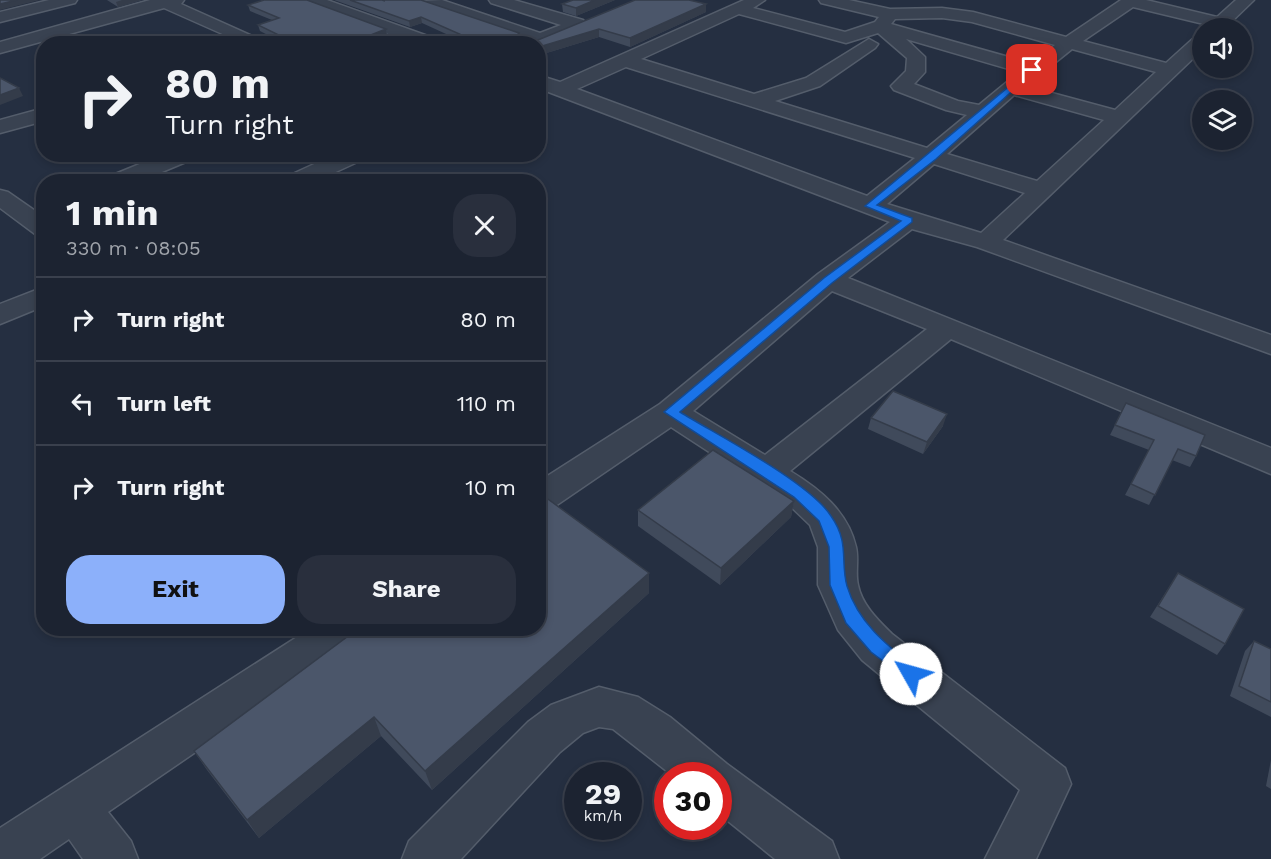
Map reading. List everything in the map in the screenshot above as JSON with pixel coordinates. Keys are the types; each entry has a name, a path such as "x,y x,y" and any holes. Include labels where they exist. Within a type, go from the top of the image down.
{"street":[{"path":"0,18 69,0"},
{"path":"316,0 412,36"},
{"path":"497,0 577,24"},
{"path":"550,85 624,60 757,0"},
{"path":"828,0 1032,70"},
{"path":"1226,18 1245,0"},
{"path":"42,36 166,1 243,36"},
{"path":"372,21 432,1 521,36"},
{"path":"870,206 932,157 1032,70 1069,42 1131,1 1192,19"},
{"path":"738,9 916,57"},
{"path":"846,38 886,20 957,14 1168,70"},
{"path":"546,36 596,16"},
{"path":"886,20 916,57 915,72 901,86 952,106 984,112"},
{"path":"0,48 36,38"},
{"path":"756,100 813,82 869,44"},
{"path":"986,242 1192,49"},
{"path":"624,60 1040,190"},
{"path":"550,85 908,220 986,242 1271,345"},
{"path":"1010,88 1120,118"},
{"path":"0,127 36,116"},
{"path":"142,162 161,174"},
{"path":"136,174 166,162"},
{"path":"312,174 338,162"},
{"path":"0,197 36,217"},
{"path":"0,226 36,218"},
{"path":"546,495 671,412 828,280 908,220"},
{"path":"828,280 948,327 1271,462"},
{"path":"0,315 36,298"},
{"path":"766,472 948,327"},
{"path":"671,412 800,493 825,518 837,547 838,585 852,618 877,647 1048,783 1010,859"},
{"path":"0,857 333,636"},
{"path":"427,859 543,737 567,719 599,707 622,711 654,732 692,762"},
{"path":"732,794 814,859"},
{"path":"75,807 113,859"}],"building":[{"path":"0,0 17,0 0,4"},
{"path":"264,0 307,0 386,29 368,36 281,36 258,25 279,18 248,5"},
{"path":"350,0 421,0 519,33 517,36 464,36 421,17 409,21"},
{"path":"573,0 595,0 576,8 562,4"},
{"path":"635,0 689,0 706,4 630,38 599,29 546,45 546,37"},
{"path":"0,78 19,88 0,95"},
{"path":"893,391 947,414 927,442 871,418"},
{"path":"1126,403 1205,435 1196,456 1178,449 1155,495 1131,484 1154,440 1115,425"},
{"path":"713,450 794,501 721,568 638,510"},
{"path":"546,498 649,573 425,771 374,717 247,820 194,751 348,636 546,636"},
{"path":"1178,573 1244,609 1225,644 1158,606"},
{"path":"1254,641 1271,649 1271,702 1239,686"}],"route":[{"path":"911,674 877,647 852,618 838,585 837,547 825,518 800,493 671,412 828,280 908,220 870,206 932,157 1032,70"}]}
